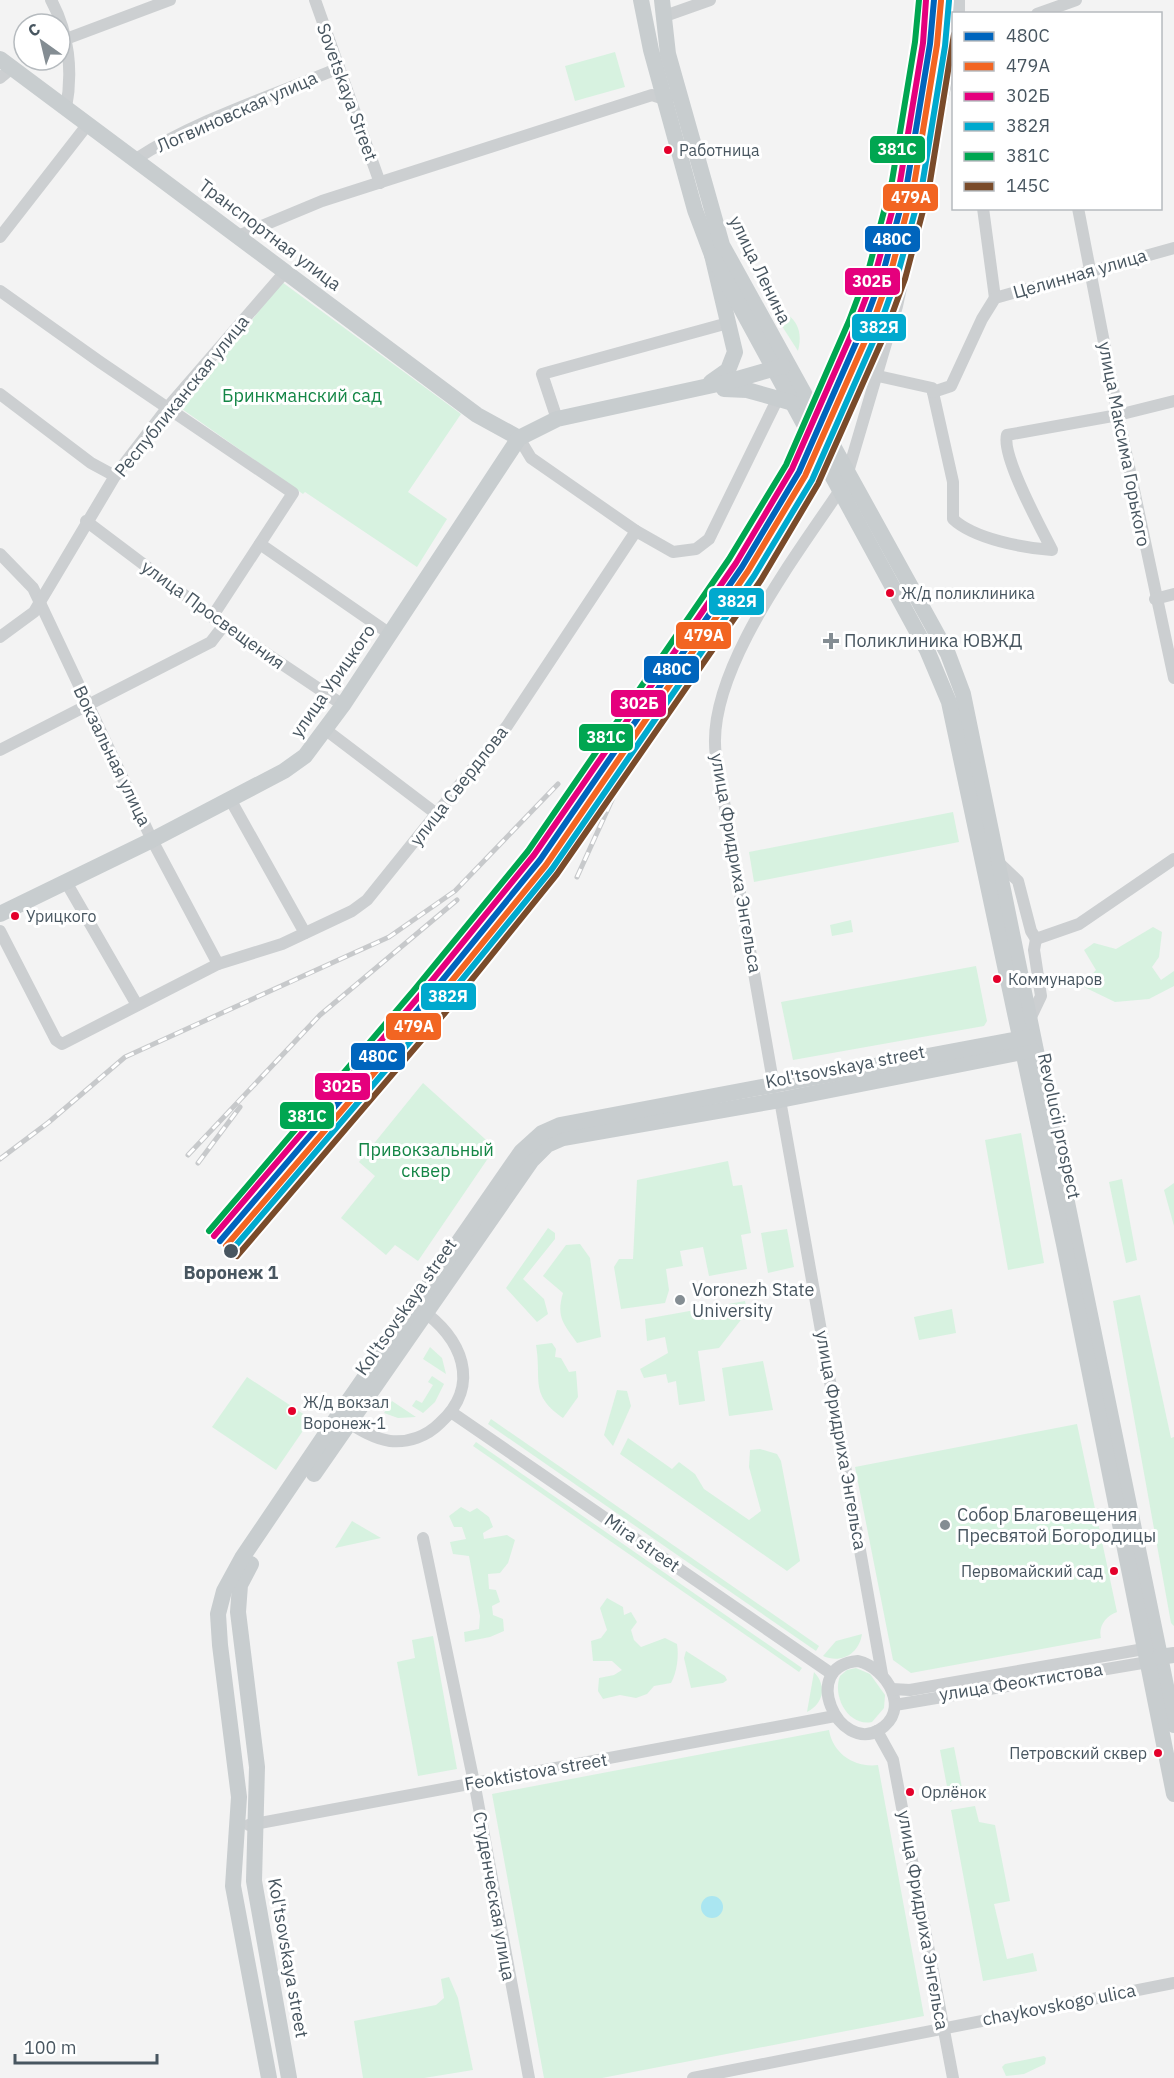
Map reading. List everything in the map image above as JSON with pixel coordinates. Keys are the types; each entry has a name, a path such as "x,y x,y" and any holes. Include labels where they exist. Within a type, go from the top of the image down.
{"main road":[{"name":"улица Ленина","path":"641,0 722,245 781,368 785,401 840,490"},
{"name":"улица Ленина","path":"662,0 671,96 695,210 712,255 735,352 732,364 724,374 699,388"},
{"name":"Транспортная улица","path":"4,68 66,108 136,159 477,415 519,438"},
{"name":"улица Ленина","path":"712,255 781,368 800,386 848,472"},
{"path":"519,438 557,419 781,368"},
{"path":"699,388 747,390 785,401"},
{"name":"улица Урицкого","path":"0,914 152,840 284,771 305,756 343,705 519,438"},
{"name":"Revolucii prospect","path":"848,472 953,664 963,694 1030,1019 1028,1044"},
{"name":"Revolucii prospect","path":"840,490 927,650 949,702 1028,1044 1174,1725"},
{"name":"Kol'tsovskaya street","path":"269,2078 233,1886 238,1827 237,1773 220,1645 218,1614 224,1591 242,1558 344,1419 420,1310 521,1152 542,1133 560,1125 777,1094 1028,1044"},
{"name":"Kol'tsovskaya street","path":"289,2078 254,1881 258,1823 257,1767 238,1612 240,1585 344,1419"},
{"name":"Revolucii prospect","path":"1160,1661 1174,1794"}],"street":[{"path":"72,37 170,0"},
{"name":"Sovetskaya Street","path":"315,0 380,183"},
{"path":"662,17 710,0"},
{"path":"1043,12 1076,0"},
{"path":"848,472 878,376 904,277 952,55"},
{"name":"Логвиновская улица","path":"136,159 153,148 229,113 339,68"},
{"path":"66,108 68,72"},
{"path":"238,236 322,201 652,95 671,96"},
{"path":"0,237 88,124"},
{"path":"983,210 995,298"},
{"name":"улица Максима Горького","path":"1078,210 1155,598 1174,678"},
{"name":"Целинная улица","path":"933,392 951,386 981,319 995,298 1174,248"},
{"name":"Республиканская улица","path":"0,637 26,619 39,604 44,591 115,477 168,407 285,272"},
{"path":"0,291 100,363 293,494 212,617"},
{"path":"557,419 542,374 728,323"},
{"path":"878,376 932,388 953,482 953,519 1007,544 1052,550 1013,466 1006,440 1007,435 1118,415 1174,401"},
{"path":"0,394 91,463 115,477"},
{"path":"519,438 531,458 636,531 673,552 696,549 709,539 785,401"},
{"name":"улица Фридриха Энгельса","path":"840,490 740,648 725,681 717,718 715,751 882,1674 892,1689 895,1705"},
{"name":"улица Просвещения","path":"86,521 212,617 343,705"},
{"name":"улица Свердлова","path":"0,931 56,1040 62,1044 218,964 282,945 352,911 367,900 438,815 507,726 636,531"},
{"path":"260,544 390,634"},
{"name":"Вокзальная улица","path":"0,554 33,588 152,840 218,964"},
{"path":"1155,598 1174,594"},
{"path":"0,750 210,642 224,625"},
{"path":"326,730 438,815"},
{"path":"230,799 304,933"},
{"path":"1036,939 1079,924 1174,859"},
{"path":"997,861 1018,881 1030,931 1036,939 1034,950 1041,996 1030,1019"},
{"path":"66,882 137,1005"},
{"path":"344,1419 389,1441 405,1440 430,1432 451,1412 463,1384 463,1366 451,1338 420,1310"},
{"name":"Mira street","path":"451,1412 832,1674"},
{"name":"Студенческая улица","path":"423,1538 473,1783 529,2078"},
{"path":"882,1674 868,1664 858,1661 844,1665 832,1674 828,1698 835,1716 854,1730 877,1731 889,1720 895,1705"},
{"name":"улица Феоктистова","path":"892,1689 910,1690 1160,1661"},
{"name":"улица Феоктистова","path":"895,1705 1160,1661"},
{"name":"Feoktistova street","path":"238,1827 835,1716"},
{"name":"улица Фридриха Энгельса","path":"877,1731 893,1760 953,2078"},
{"name":"chaykovskogo ulica","path":"693,2078 1174,1983"}],"green space":[{"path":"615,52 625,87 575,101 565,66"},
{"name":"Бринкманский сад","path":"282,282 461,414 408,492 447,519 417,567 305,492 303,494 182,409"},
{"path":"772,307 786,314 795,323 800,335 798,351 771,309"},
{"path":"953,812 959,842 754,882 749,852"},
{"path":"851,920 853,932 832,936 830,925"},
{"path":"1153,927 1162,932 1159,957 1152,967 1161,980 1174,971 1174,986 1149,999 1115,1002 1082,986 1096,970 1084,950 1094,943 1116,949"},
{"path":"976,966 987,1021 984,1026 793,1060 781,1002"},
{"name":"Привокзальный сквер","path":"423,1083 495,1148 418,1261 395,1245 386,1255 341,1218 375,1176 359,1162"},
{"path":"1021,1133 1044,1263 1008,1270 985,1140"},
{"path":"728,1161 733,1186 742,1185 751,1233 741,1235 747,1269 709,1276 703,1247 680,1251 683,1266 666,1269 669,1290 665,1303 621,1309 614,1267 619,1259 633,1259 637,1180"},
{"path":"1122,1179 1137,1260 1126,1263 1109,1182"},
{"path":"1174,1183 1174,1226 1164,1190"},
{"path":"548,1228 555,1233 555,1239 523,1279 544,1299 548,1314 537,1322 506,1288"},
{"path":"787,1229 794,1267 768,1273 761,1233"},
{"path":"580,1244 590,1258 601,1337 577,1343 562,1320 560,1308 563,1293 543,1276 566,1245"},
{"path":"1140,1295 1171,1438 1174,1437 1174,1626 1171,1623 1113,1301"},
{"path":"745,1301 747,1312 719,1348 698,1351 705,1401 679,1405 676,1381 668,1383 666,1374 644,1378 640,1369 668,1353 665,1337 647,1341 645,1319"},
{"path":"952,1309 956,1333 919,1340 914,1317"},
{"path":"552,1343 556,1349 555,1357 561,1358 569,1372 576,1371 578,1397 563,1418 545,1402 539,1386 536,1345"},
{"path":"430,1347 442,1358 446,1374 423,1359"},
{"path":"763,1361 773,1410 729,1416 722,1368"},
{"path":"432,1376 444,1384 435,1402 423,1413 412,1406 416,1400 422,1403 433,1385 428,1382"},
{"path":"247,1377 311,1419 276,1470 212,1427"},
{"path":"617,1390 627,1391 631,1406 613,1446 604,1435"},
{"path":"392,1401 416,1417 398,1418 384,1413"},
{"path":"491,1419 819,1646 816,1651 488,1424"},
{"name":"Первомайский сад","path":"1077,1424 1117,1612 1104,1622 1101,1638 911,1673 893,1660 855,1467"},
{"path":"628,1438 672,1469 679,1462 695,1474 704,1489 749,1520 761,1511 749,1467 750,1450 760,1449 777,1454 781,1461 800,1561 787,1571 620,1454"},
{"path":"476,1442 802,1668 799,1672 473,1446"},
{"path":"461,1507 470,1512 477,1508 489,1517 493,1527 483,1533 484,1539 507,1535 515,1540 508,1563 500,1573 488,1574 489,1589 496,1590 500,1602 492,1606 493,1615 503,1619 504,1631 490,1637 465,1642 464,1632 479,1629 480,1616 469,1556 453,1554 450,1542 466,1539 462,1527 454,1527 449,1516"},
{"path":"352,1521 381,1538 335,1548"},
{"path":"607,1598 623,1607 624,1615 631,1612 637,1622 631,1630 634,1640 641,1647 665,1638 677,1644 677,1664 671,1683 654,1686 647,1694 636,1698 620,1695 603,1699 598,1691 599,1678 614,1675 622,1670 612,1661 593,1661 591,1641 601,1638 607,1630 600,1608"},
{"path":"862,1634 857,1647 848,1655 836,1659 823,1656 836,1641"},
{"path":"433,1636 457,1769 418,1776 397,1662 415,1658 412,1640"},
{"path":"686,1651 725,1676 727,1680 723,1683 691,1688 684,1658"},
{"path":"856,1668 870,1674 885,1695 884,1708 872,1722 856,1720 849,1715 840,1701 838,1684 840,1676 847,1670"},
{"path":"814,1672 821,1683 822,1694 817,1704 807,1712"},
{"name":"Орлёнок","path":"829,1730 835,1746 846,1758 861,1764 878,1765 924,2016 602,2078 544,2078 492,1794"},
{"path":"954,1747 963,1793 950,1802 940,1750"},
{"path":"975,1806 979,1822 995,1825 1010,1901 994,1904 1007,1959 1033,1953 1037,1971 983,1981 951,1810"},
{"path":"449,1977 458,1998 473,2070 424,2078 363,2078 354,2021 436,2005 444,1998 441,1979"},
{"path":"1044,2056 1045,2064 1024,2074 1006,2076 1002,2067 1005,2064"}],"water":[{"path":"708,1896 716,1896 723,1903 723,1911 716,1918 708,1918 701,1911 701,1903"}],"railway":[{"path":"577,877 651,714"},
{"path":"0,1159 49,1122 125,1057 389,937 455,891 558,784"},
{"path":"188,1155 320,1015 457,900"},
{"path":"198,1163 240,1107"}],"transit line":[{"name":"381С","path":"209,1231 415,989 528,851 729,559 786,465 849,321 869,268 892,181 915,42 919,0"},
{"name":"302Б","path":"214,1236 421,994 534,855 736,563 792,469 856,324 876,271 900,182 923,43 926,0"},
{"name":"480С","path":"220,1241 427,999 540,860 742,567 799,472 863,327 883,273 907,184 930,44 934,0"},
{"name":"479А","path":"226,1246 433,1004 546,865 748,571 805,476 870,330 890,275 914,185 937,45 941,1"},
{"name":"382Я","path":"231,1251 438,1009 552,869 754,576 812,480 877,333 897,277 922,186 945,46 949,1"},
{"name":"145С","path":"237,1256 444,1014 557,874 761,580 818,484 884,336 905,279 929,188 952,46"}],"place":[{"name":"Работница","path":"668,150"},
{"name":"Ж/д поликлиника","path":"890,593"},
{"name":"Поликлиника ЮВЖД","path":"831,641"},
{"name":"Урицкого","path":"15,916"},
{"name":"Коммунаров","path":"997,979"},
{"name":"Воронеж 1","path":"231,1251"},
{"name":"Voronezh State University","path":"680,1300"},
{"name":"Ж/д вокзал Воронеж-1","path":"292,1411"},
{"name":"Собор Благовещения Пресвятой Богородицы","path":"945,1525"},
{"name":"Первомайский сад","path":"1114,1571"},
{"name":"Петровский сквер","path":"1158,1753"},
{"name":"Орлёнок","path":"910,1792"}]}
